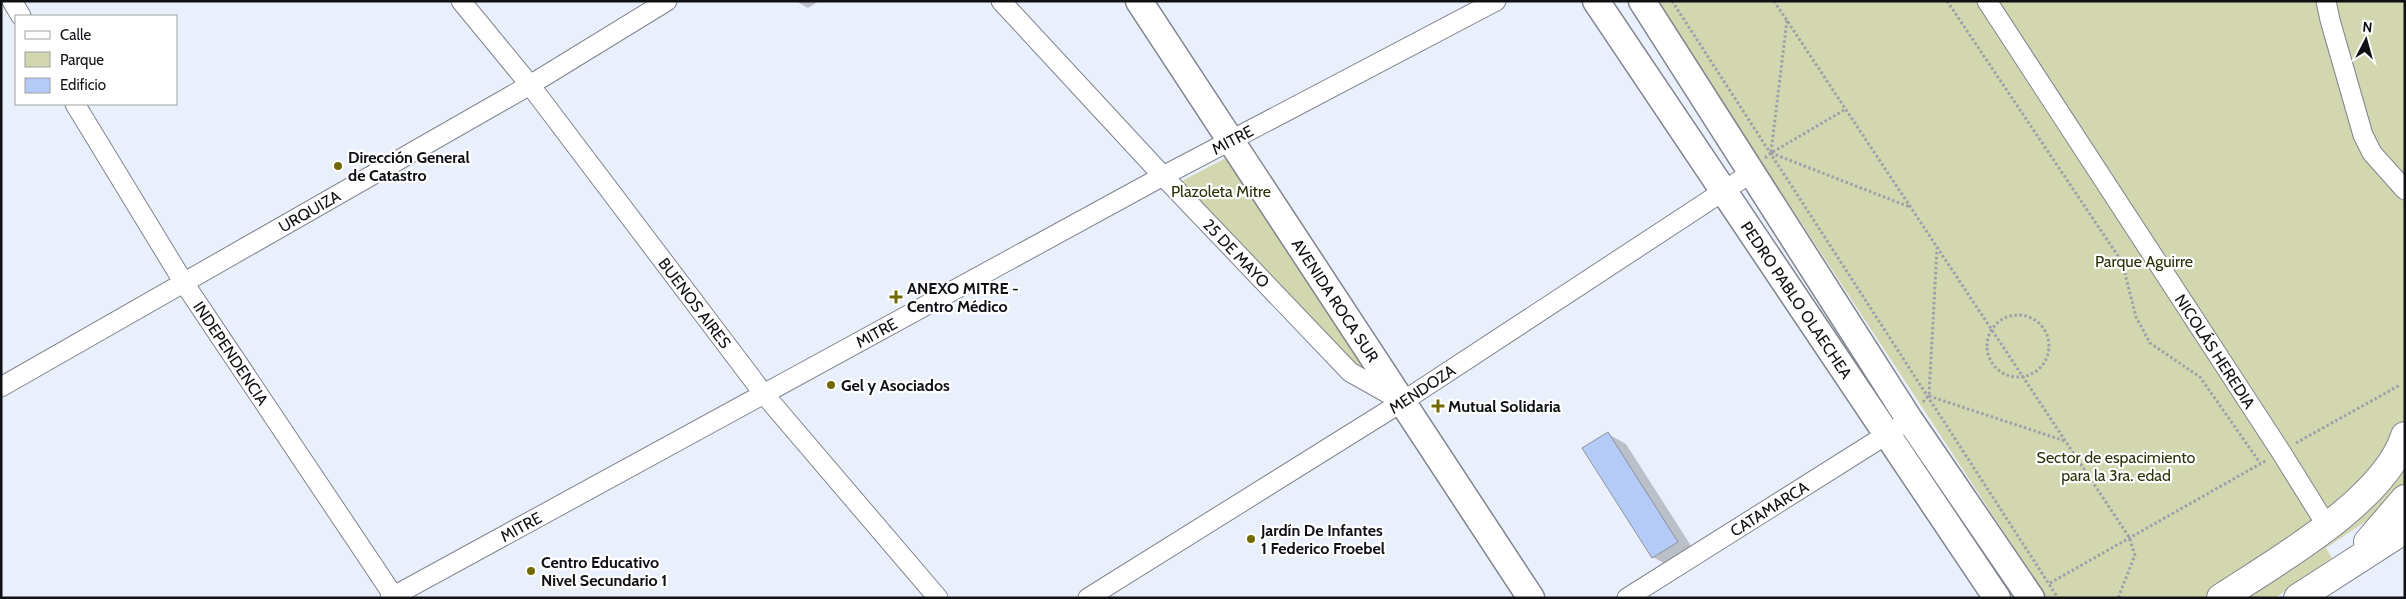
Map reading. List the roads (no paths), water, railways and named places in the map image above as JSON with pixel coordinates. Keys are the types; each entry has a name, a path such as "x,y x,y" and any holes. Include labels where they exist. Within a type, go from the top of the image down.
{"highway":[{"path":"2221,598 2327,526 2364,494 2393,462 2405,436"},
{"path":"2349,564 2405,499"},
{"path":"2298,598 2405,529"}],"street":[{"path":"12,1 20,15"},
{"name":"BUENOS AIRES","path":"461,1 530,85 763,393 938,598"},
{"name":"URQUIZA","path":"1,387 530,85 667,1"},
{"name":"25 DE MAYO","path":"1001,1 1163,176 1350,372 1402,402"},
{"name":"AVENIDA ROCA SUR","path":"1139,1 1532,598"},
{"name":"MITRE","path":"393,597 1163,176 1496,1"},
{"name":"PEDRO PABLO OLAECHEA","path":"1596,1 1997,598"},
{"name":"PEDRO PABLO OLAECHEA","path":"1642,1 1910,419 2041,590"},
{"name":"NICOLÁS HEREDIA","path":"1987,1 2281,452 2327,526"},
{"path":"2326,1 2340,58 2363,135 2372,153 2405,190"},
{"name":"INDEPENDENCIA","path":"76,105 184,283 393,597"},
{"name":"MENDOZA","path":"1088,598 1402,402 1751,173"},
{"name":"CATAMARCA","path":"1627,598 1910,419"}],"place":[{"name":"Dirección General de Catastro","path":"338,166"},
{"name":"ANEXO MITRE - Centro Médico","path":"896,297"},
{"name":"Gel y Asociados","path":"831,385"},
{"name":"Mutual Solidaria","path":"1438,406"},
{"name":"Jardín De Infantes 1 Federico Froebel","path":"1251,539"},
{"name":"Centro Educativo Nivel Secundario 1","path":"531,571"}],"park label":[{"name":"Plazoleta Mitre","path":"1221,191"},
{"name":"Parque Aguirre","path":"2144,261"},
{"name":"Sector de espacimiento para la 3ra. edad","path":"2116,466"}]}
